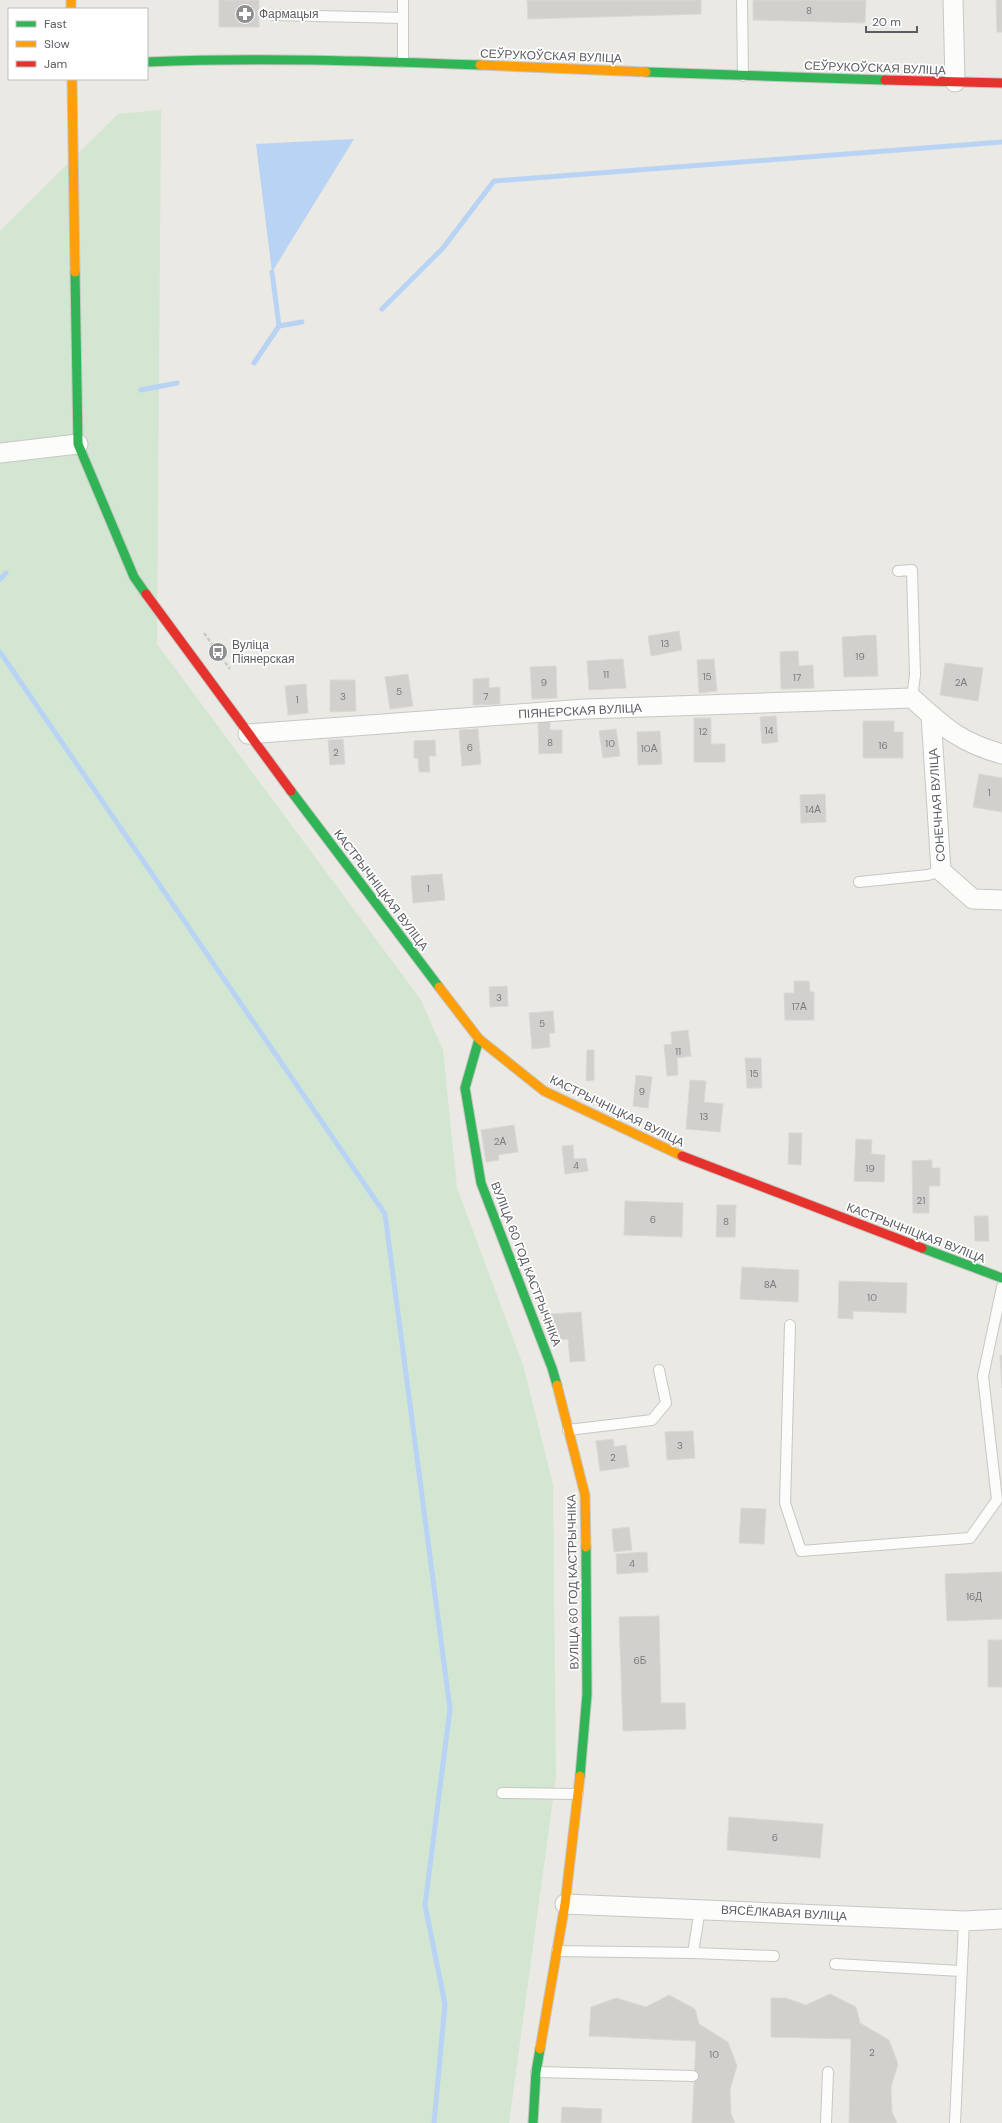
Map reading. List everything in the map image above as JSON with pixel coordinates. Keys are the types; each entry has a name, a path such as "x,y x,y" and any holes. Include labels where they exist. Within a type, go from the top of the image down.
{"street":[{"path":"952,0 955,82"},
{"name":"СЕЎРУКОЎСКАЯ ВУЛІЦА","path":"148,62 190,60 404,62 743,76 1002,83"},
{"path":"0,453 78,444 72,80"},
{"name":"КАСТРЫЧНІЦКАЯ ВУЛІЦА","path":"78,444 134,577 248,734 478,1039 544,1090 672,1152 1002,1278"},
{"path":"912,698 947,730 976,747 1002,754"},
{"name":"ПІЯНЕРСКАЯ ВУЛІЦА","path":"248,734 585,709 912,698"},
{"name":"СОНЕЧНАЯ ВУЛІЦА","path":"931,715 941,871 973,899 1002,900"},
{"name":"ВУЛІЦА 60 ГОД КАСТРЫЧНІКА","path":"478,1039 465,1088 481,1184 552,1368 585,1495 588,1653 587,1694 578,1794 565,1904 536,2072 533,2123"},
{"name":"ВЯСЁЛКАВАЯ ВУЛІЦА","path":"565,1904 964,1921 1002,1919"}],"lane":[{"path":"403,0 404,62"},
{"path":"742,0 743,76"},
{"path":"273,15 403,18"},
{"path":"898,571 912,570 915,675 912,698"},
{"path":"859,882 928,875 941,871"},
{"path":"790,1325 785,1503 801,1551 970,1538 997,1500 983,1376 1002,1287"},
{"path":"568,1430 652,1420 666,1403 660,1370"},
{"path":"502,1793 578,1794"},
{"path":"693,1954 700,1909"},
{"path":"955,2123 964,1921"},
{"path":"557,1951 774,1956"},
{"path":"835,1964 961,1971"},
{"path":"536,2072 693,2076"},
{"path":"826,2123 828,2072"}],"path":[{"path":"204,633 230,669"}],"green space":[{"path":"161,110 157,644 421,1000 443,1050 457,1188 523,1365 553,1485 556,1777 509,2123 0,2123 0,231 118,114"}],"water":[{"path":"354,139 272,272 256,144"}],"building":[{"path":"219,0 259,0 259,27 219,27"},
{"path":"527,0 701,0 701,14 528,19"},
{"path":"753,0 866,0 865,23 753,20"},
{"path":"996,0 1002,0 1002,32 997,32"},
{"path":"679,631 682,650 651,656 648,636"},
{"path":"876,635 878,676 844,677 842,637"},
{"path":"798,651 799,666 813,665 814,688 781,689 780,652"},
{"path":"623,659 626,688 589,690 587,661"},
{"path":"714,659 717,691 699,693 697,660"},
{"path":"945,663 983,668 978,701 940,695"},
{"path":"556,666 557,698 532,699 530,667"},
{"path":"408,674 413,706 390,709 385,677"},
{"path":"489,678 489,688 500,687 500,704 473,705 473,679"},
{"path":"330,680 355,680 356,711 330,712"},
{"path":"306,684 308,713 288,715 285,686"},
{"path":"776,716 778,742 762,744 760,717"},
{"path":"694,718 711,718 711,744 725,744 725,762 694,762"},
{"path":"538,721 550,721 550,730 562,730 562,753 539,754"},
{"path":"863,721 894,721 894,732 903,732 903,758 863,758"},
{"path":"478,729 481,764 462,766 459,730"},
{"path":"616,729 620,756 603,758 599,731"},
{"path":"660,731 662,764 638,765 637,732"},
{"path":"343,739 345,764 330,765 328,740"},
{"path":"435,740 436,756 429,756 430,772 419,772 418,758 414,758 414,741"},
{"path":"979,774 1002,778 1002,812 973,807"},
{"path":"825,794 826,822 801,823 800,795"},
{"path":"442,874 445,900 413,903 411,876"},
{"path":"794,981 809,981 810,992 814,992 814,1020 785,1020 784,993 794,993"},
{"path":"507,986 508,1006 490,1007 489,987"},
{"path":"553,1011 555,1033 549,1033 550,1047 532,1049 529,1013"},
{"path":"688,1030 691,1056 677,1058 678,1075 667,1076 664,1045 672,1044 671,1032"},
{"path":"587,1050 594,1050 594,1080 586,1081"},
{"path":"745,1058 761,1058 762,1088 747,1088"},
{"path":"636,1075 652,1077 648,1108 633,1106"},
{"path":"690,1080 706,1081 704,1102 723,1104 720,1132 686,1129"},
{"path":"514,1125 518,1152 498,1155 499,1160 486,1162 481,1130"},
{"path":"789,1133 802,1133 801,1165 788,1164"},
{"path":"856,1139 872,1140 871,1154 885,1155 884,1182 854,1181"},
{"path":"573,1145 574,1159 586,1158 588,1171 565,1174 562,1146"},
{"path":"932,1160 932,1168 940,1168 940,1186 929,1186 929,1213 913,1213 912,1161"},
{"path":"625,1201 683,1203 682,1237 624,1235"},
{"path":"717,1205 736,1205 735,1237 716,1237"},
{"path":"974,1216 988,1216 989,1241 975,1241"},
{"path":"742,1267 799,1270 798,1302 740,1299"},
{"path":"839,1281 907,1283 906,1313 853,1311 853,1319 838,1318"},
{"path":"581,1312 585,1361 570,1362 568,1339 553,1340 551,1314"},
{"path":"1002,1355 1002,1388 1000,1356"},
{"path":"693,1431 695,1458 667,1460 665,1432"},
{"path":"613,1439 614,1447 626,1445 629,1467 600,1471 596,1441"},
{"path":"741,1508 766,1509 764,1544 739,1543"},
{"path":"629,1527 632,1550 614,1552 612,1529"},
{"path":"647,1552 648,1572 617,1574 616,1554"},
{"path":"1002,1572 1002,1619 947,1621 945,1574"},
{"path":"659,1616 661,1703 685,1703 686,1729 623,1731 619,1617"},
{"path":"988,1640 1002,1640 1002,1687 988,1687"},
{"path":"729,1817 823,1824 820,1858 727,1850"},
{"path":"830,1994 856,2007 860,2023 889,2040 898,2064 891,2087 892,2112 897,2123 849,2123 851,2039 771,2037 771,1998 786,1998 806,2005"},
{"path":"669,1995 695,2009 699,2024 728,2042 737,2066 730,2089 731,2114 735,2123 692,2123 696,2041 589,2036 591,2007 616,1998 646,2007"},
{"path":"562,2107 602,2109 601,2123 561,2123"}],"waterway":[{"path":"382,309 443,248 494,181 1002,142"},
{"path":"254,363 279,326 272,272"},
{"path":"279,326 302,322"},
{"path":"141,390 177,383"},
{"path":"0,579 6,573"},
{"path":"0,652 385,1214 450,1709 425,1905 445,2004 434,2123"}],"traffic: fast":[{"path":"148,62 271,60 480,65"},
{"path":"646,72 885,80"},
{"path":"75,272 78,444 134,577 146,594"},
{"path":"291,791 439,987"},
{"path":"479,1039 465,1088 481,1183 552,1368 557,1385"},
{"path":"922,1248 1002,1278"},
{"path":"580,1776 587,1694 586,1547"},
{"path":"533,2123 536,2072 540,2049"}],"traffic: slow":[{"path":"71,0 71,8"},
{"path":"480,65 646,72"},
{"path":"72,80 75,272"},
{"path":"439,987 479,1039 544,1091 682,1156"},
{"path":"557,1385 585,1495 586,1547"},
{"path":"540,2049 565,1904 580,1776"}],"traffic: jam":[{"path":"885,80 1002,83"},
{"path":"146,594 291,791"},
{"path":"682,1156 922,1248"}],"place":[{"name":"Фармацыя","path":"245,14"},
{"name":"Вуліца Піянерская","path":"218,652"}]}
